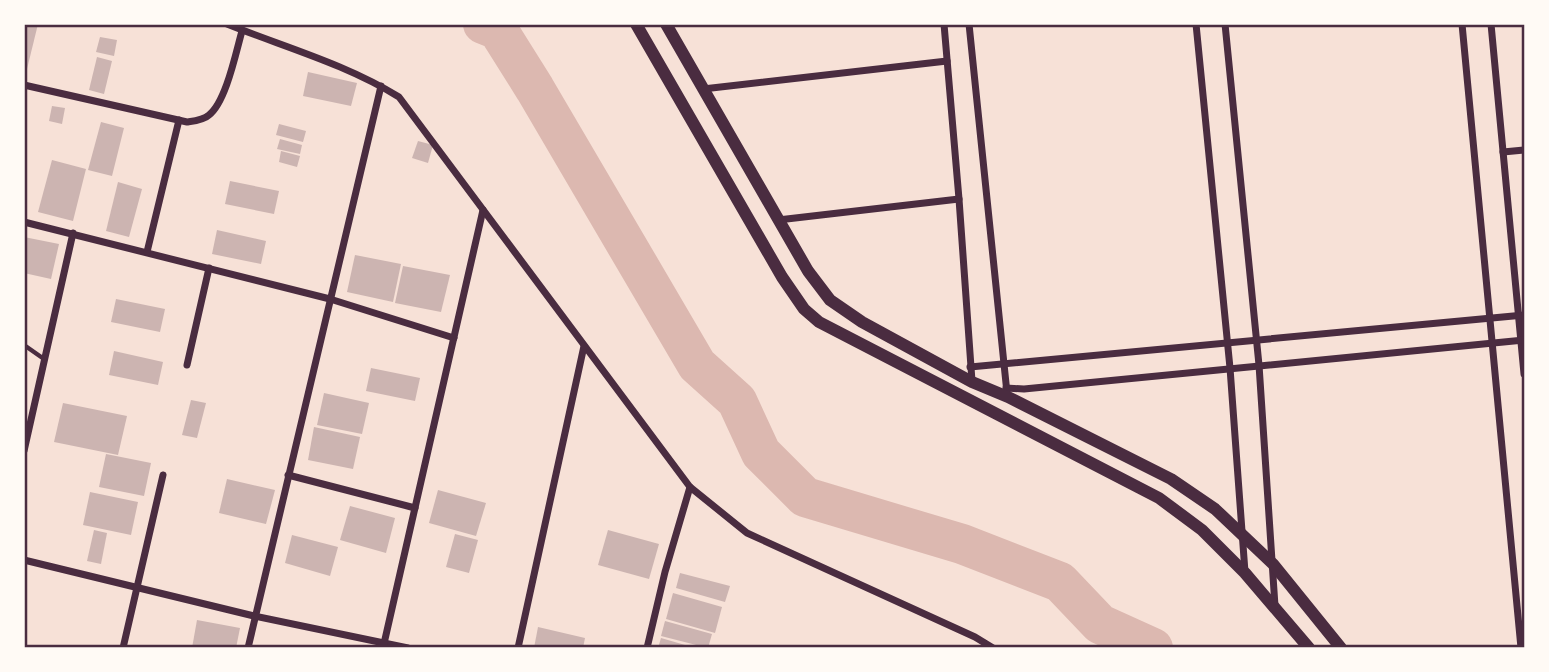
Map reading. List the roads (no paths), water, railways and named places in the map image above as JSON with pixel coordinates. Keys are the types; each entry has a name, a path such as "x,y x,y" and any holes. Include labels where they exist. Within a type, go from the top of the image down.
{"street":[{"path":"227,24 316,57 399,97 690,487 747,533 975,637 993,648"},
{"path":"636,24 782,276 804,309 819,323 1159,499 1202,530 1275,606 1309,648"},
{"path":"666,24 808,271 830,299 862,322 972,382 1007,393 1171,479 1215,509 1273,564 1341,648"},
{"path":"944,24 960,199 972,382"},
{"path":"969,24 1007,393"},
{"path":"1196,24 1230,368 1245,573"},
{"path":"1225,24 1259,365 1275,606"},
{"path":"1462,24 1521,648"},
{"path":"1491,24 1522,315 1524,374"},
{"path":"24,85 187,122 209,115 224,93 242,31"},
{"path":"703,89 947,61"},
{"path":"248,648 381,86"},
{"path":"146,252 178,120"},
{"path":"1503,152 1524,150"},
{"path":"778,220 960,199"},
{"path":"384,645 484,210"},
{"path":"24,222 330,299 454,338"},
{"path":"24,451 73,233"},
{"path":"187,365 209,268"},
{"path":"970,367 1522,315"},
{"path":"1007,393 1024,389 1523,340"},
{"path":"518,648 584,346"},
{"path":"123,648 163,475"},
{"path":"288,475 415,509"},
{"path":"647,648 665,572 690,487"},
{"path":"24,559 254,616 408,648"}],"lane":[{"path":"24,345 45,359"}],"waterway":[{"path":"483,24 498,30 697,365 737,401 761,453 805,497 962,544 1060,582 1100,624 1153,648"}]}
